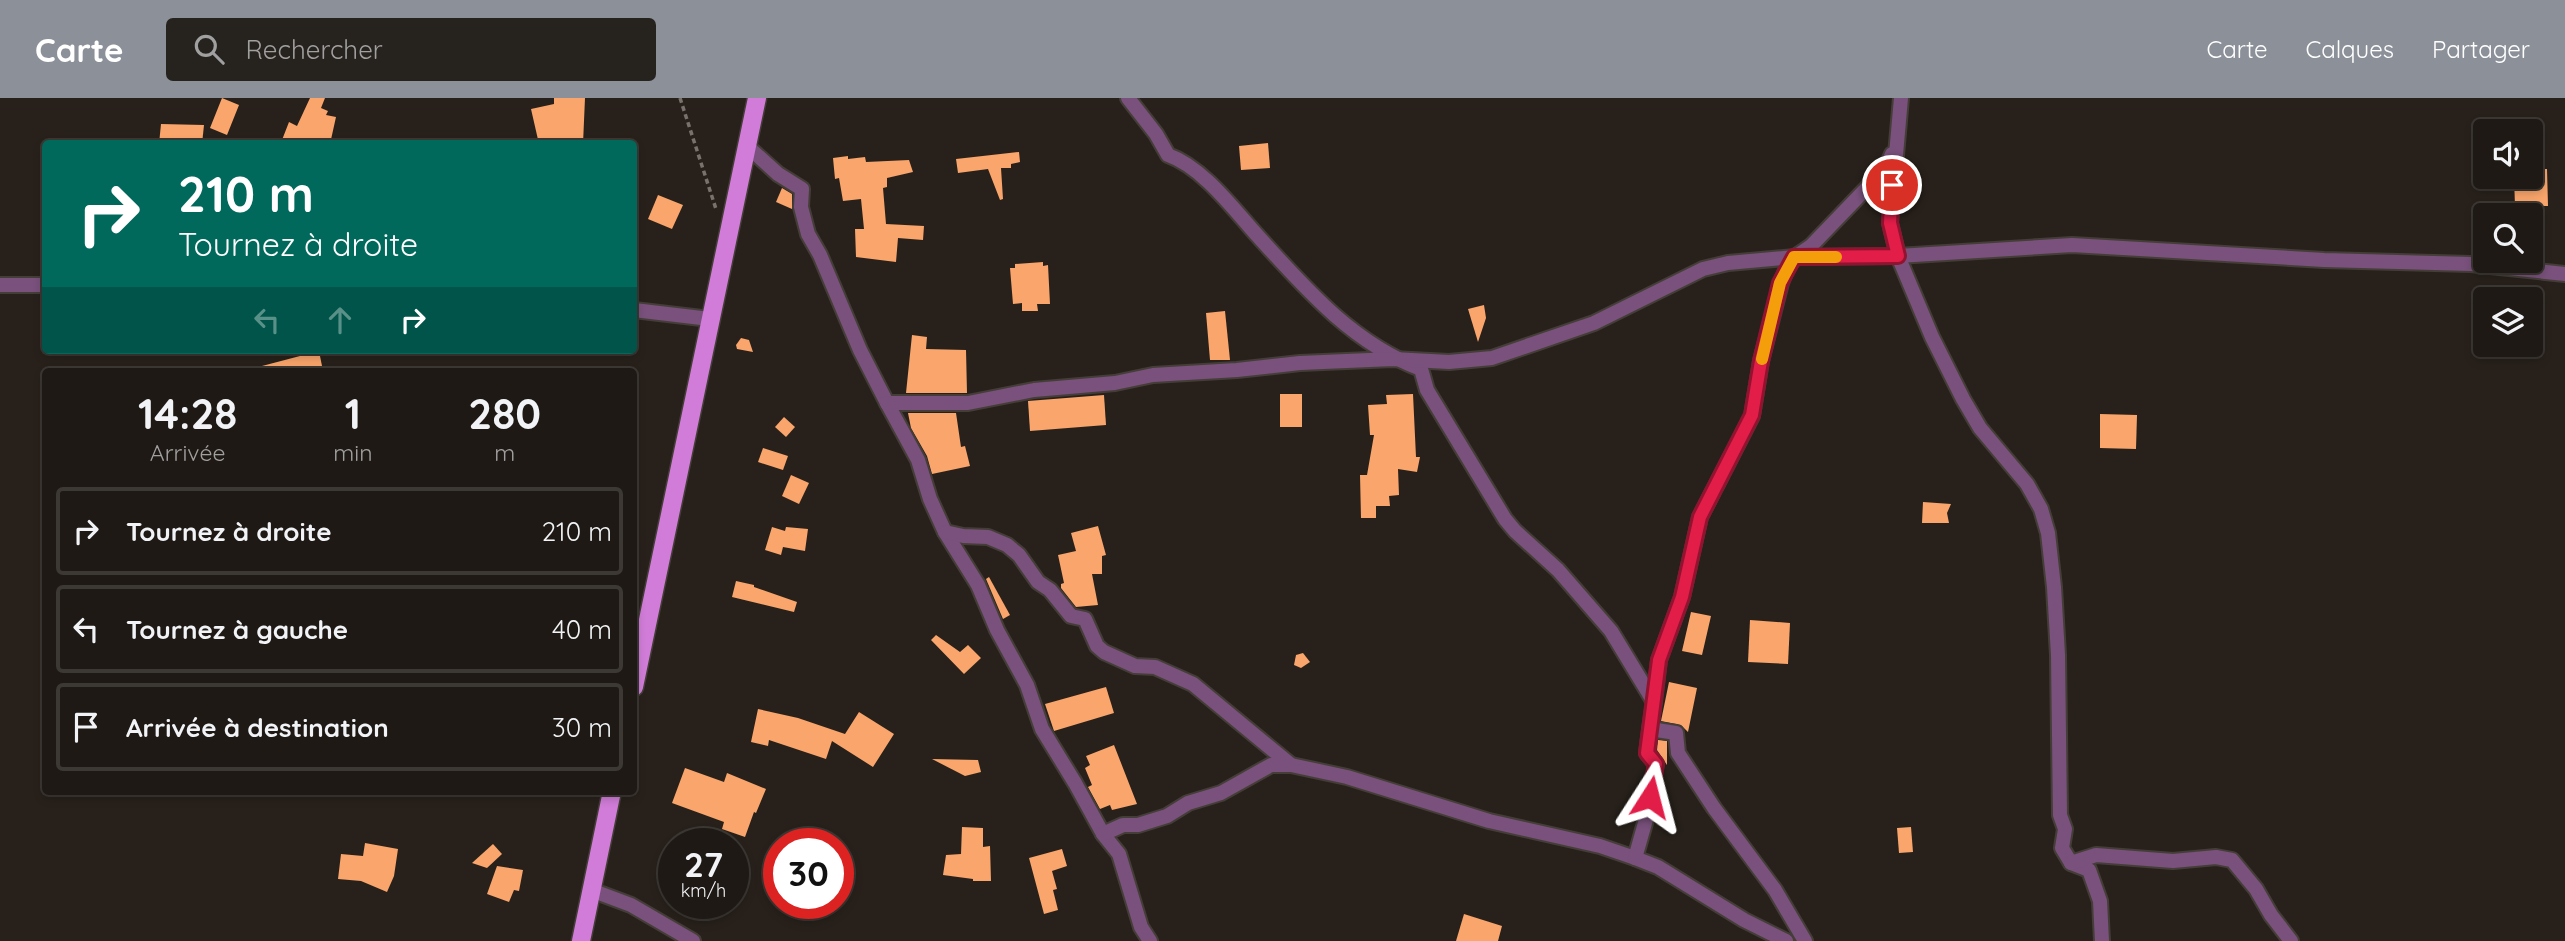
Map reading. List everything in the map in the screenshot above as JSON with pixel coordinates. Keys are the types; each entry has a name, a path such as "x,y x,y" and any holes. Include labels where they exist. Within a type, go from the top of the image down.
{"main road":[{"path":"637,672 757,98"},
{"path":"580,941 611,795"}],"street":[{"path":"1128,98 1156,134 1168,155 1186,162 1337,319 1393,359 1420,369 1433,401 1505,519 1558,570 1611,631 1654,702"},
{"path":"1901,98 1890,223 1898,256 1932,337 1963,399 1980,428 2027,484 2040,509 2048,533 2058,655 2060,815 2064,829 2062,848 2071,863 2089,870 2100,901 2102,941"},
{"path":"747,146 778,174 802,189 801,207 808,234 820,255 860,350 918,460 930,499 945,532 978,585 997,630 1027,685 1042,729 1103,834 1119,854 1141,927 1150,941"},
{"path":"1634,858 1647,816 1656,764 1647,753 1659,660 1682,597 1700,517 1752,415 1761,361 1780,283 1794,257 1811,246 1886,168 1895,148"},
{"path":"887,403 968,403 1034,390 1115,383 1153,375 1300,363 1393,359 1449,362 1492,358 1594,323 1703,269 1728,263 1794,257 1898,256 2072,245 2324,260 2471,264 2565,274"},
{"path":"0,285 42,285"},
{"path":"637,310 710,319"},
{"path":"945,532 988,537 1007,545 1019,555 1038,582 1049,590 1072,616 1085,619 1097,646 1104,652 1135,666 1155,667 1193,684 1290,765"},
{"path":"1650,729 1676,733 1678,753 1714,808 1775,890 1805,941"},
{"path":"1103,834 1123,825 1138,825 1167,816 1188,803 1221,793 1271,765 1290,765 1348,777 1489,821 1600,846 1634,858 1658,867 1744,920 1786,941"},
{"path":"2071,863 2096,855 2173,861 2216,856 2232,860 2256,889 2291,941"},
{"path":"591,890 631,905 693,941"}],"path":[{"path":"680,98 726,242"}],"building":[{"path":"222,98 239,105 227,135 210,128"},
{"path":"310,98 325,98 321,108 328,111 326,115 336,117 331,140 282,140 289,122 297,126"},
{"path":"554,98 585,98 583,140 538,140 531,109 554,104"},
{"path":"161,124 204,125 202,140 159,140"},
{"path":"1268,143 1270,168 1241,170 1239,146"},
{"path":"1019,152 1020,162 1011,164 1011,168 1001,168 1003,199 1000,200 988,169 958,173 956,159"},
{"path":"848,156 848,159 865,157 866,162 909,160 913,172 887,178 887,187 883,188 886,224 924,226 923,240 898,238 896,262 856,257 855,229 864,229 861,199 843,201 839,178 835,179 833,158"},
{"path":"2543,169 2547,169 2548,206 2543,206 2543,203 2515,203 2514,189 2543,189"},
{"path":"782,188 792,194 792,209 776,202"},
{"path":"658,195 683,205 672,229 648,219"},
{"path":"1043,262 1043,266 1048,265 1050,304 1037,304 1038,311 1022,311 1022,303 1013,304 1010,268 1015,268 1015,264"},
{"path":"1484,305 1486,318 1478,342 1468,309"},
{"path":"1225,311 1230,360 1210,360 1206,313"},
{"path":"912,335 927,337 926,349 966,350 967,393 906,393"},
{"path":"741,338 749,340 753,352 737,349 736,345"},
{"path":"308,354 320,354 322,368 262,368"},
{"path":"1280,394 1302,394 1302,427 1280,427"},
{"path":"1413,394 1416,457 1420,457 1417,472 1398,469 1399,495 1389,496 1390,506 1376,506 1376,518 1361,518 1360,475 1367,475 1374,435 1370,435 1368,405 1387,404 1386,395"},
{"path":"1104,395 1106,425 1030,431 1028,401"},
{"path":"908,413 956,413 961,447 965,446 970,466 932,474 927,456 911,428"},
{"path":"2100,414 2137,415 2136,449 2100,448"},
{"path":"784,417 795,427 786,437 775,427"},
{"path":"763,448 788,456 783,470 758,462"},
{"path":"791,475 809,483 799,504 782,496"},
{"path":"1923,502 1951,504 1947,513 1949,523 1922,523"},
{"path":"1098,526 1106,555 1102,556 1102,574 1092,574 1098,605 1076,607 1061,588 1064,583 1058,555 1076,551 1071,533"},
{"path":"772,527 785,531 786,527 808,529 805,551 783,547 781,555 765,550"},
{"path":"989,577 1010,615 1003,619 986,579"},
{"path":"736,581 797,602 794,612 732,597"},
{"path":"1691,612 1711,616 1702,655 1682,651"},
{"path":"1750,620 1790,623 1788,664 1748,662"},
{"path":"936,635 960,652 968,645 981,658 964,674 931,640"},
{"path":"1303,653 1310,662 1301,668 1294,665 1296,655"},
{"path":"1669,682 1697,688 1688,732 1681,725 1661,721"},
{"path":"1106,687 1114,713 1054,731 1045,704"},
{"path":"758,709 798,718 845,734 859,712 894,734 873,767 832,741 826,759 769,740 768,746 751,742"},
{"path":"1658,740 1667,741 1667,765 1657,750"},
{"path":"1114,745 1137,804 1112,810 1110,805 1100,809 1088,787 1092,785 1085,768 1090,765 1086,756"},
{"path":"932,759 978,760 981,772 965,776"},
{"path":"685,768 724,782 727,773 766,789 748,828 722,828 724,822 672,803"},
{"path":"962,827 983,828 983,847 990,846 991,881 973,881 943,875 946,855 961,854"},
{"path":"1911,827 1913,852 1899,853 1897,828"},
{"path":"365,843 398,849 394,876 387,892 361,881 338,879 341,854 363,856"},
{"path":"493,844 502,854 487,868 472,863"},
{"path":"1062,849 1067,866 1052,871 1057,889 1053,890 1058,910 1044,914 1029,858"},
{"path":"497,866 523,870 519,891 514,890 509,902 487,894"},
{"path":"1464,914 1502,926 1498,941 1456,941"}],"slow traffic":[{"path":"1762,359 1780,283 1794,257 1836,257"}],"route":[{"path":"1650,797 1656,764 1647,753 1659,660 1682,597 1700,517 1752,415 1761,361 1780,283 1794,257 1898,256 1890,223 1892,185"}]}
